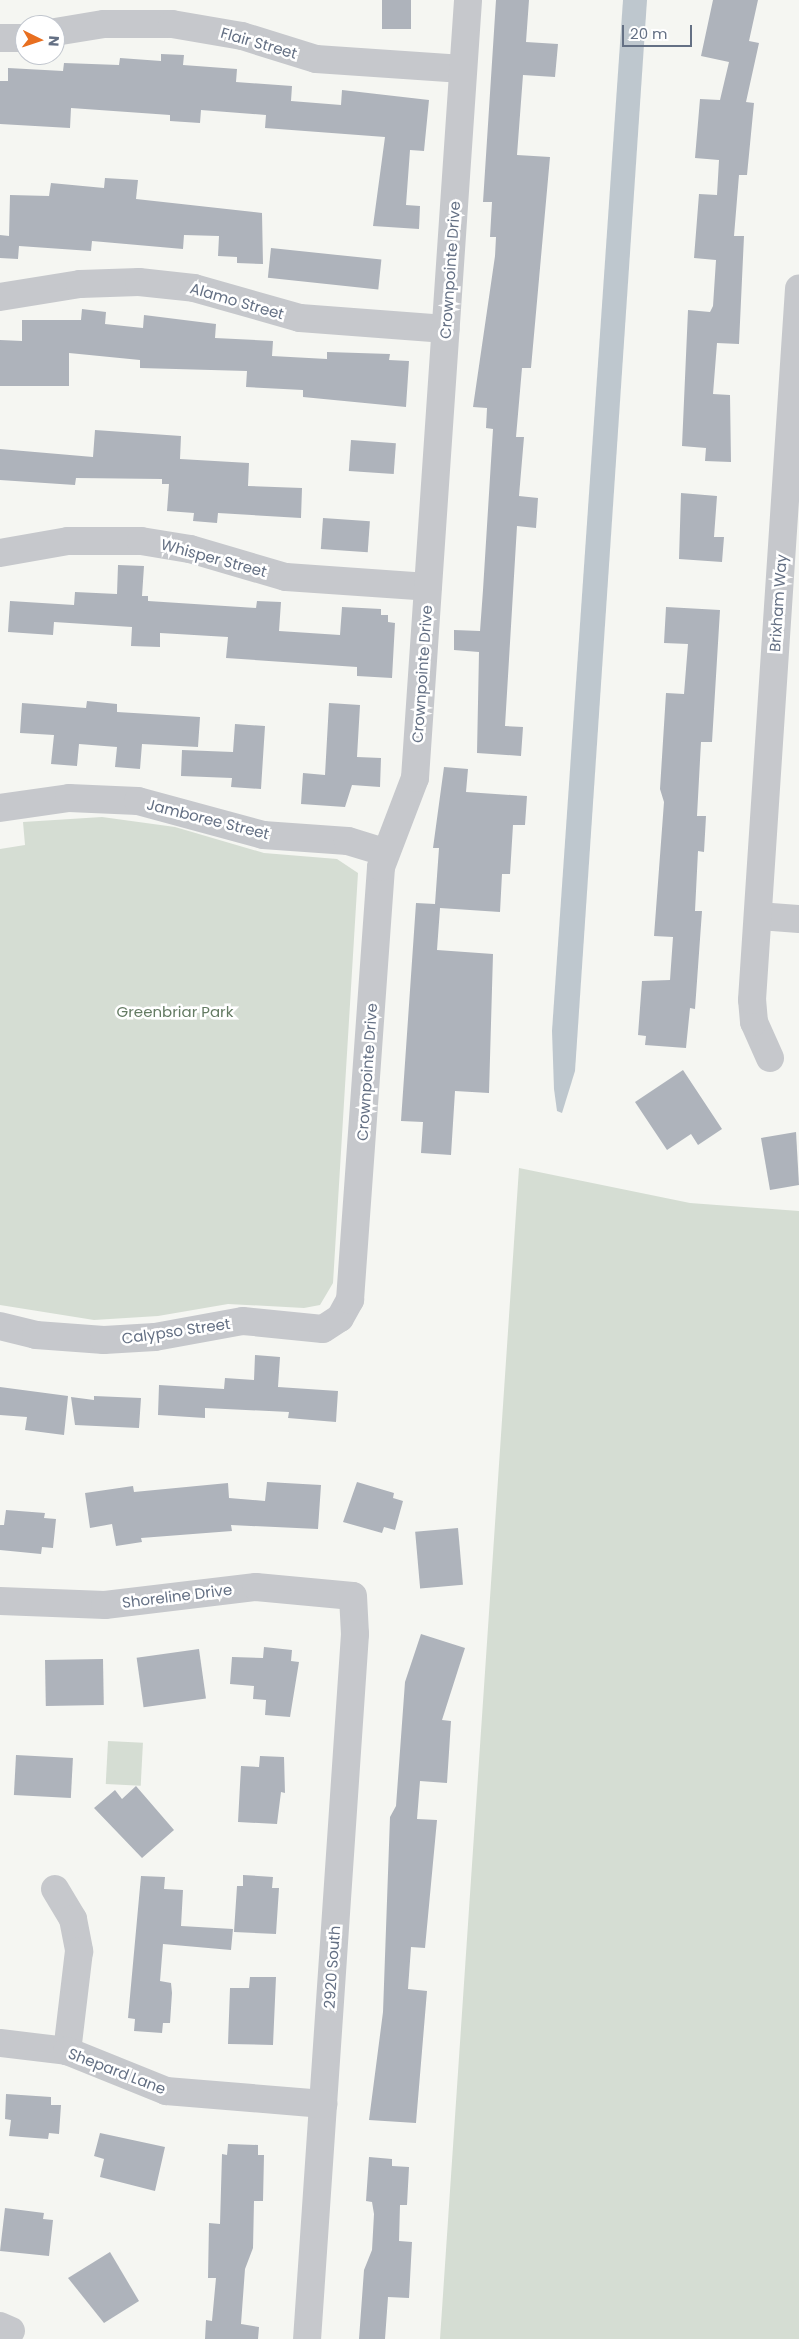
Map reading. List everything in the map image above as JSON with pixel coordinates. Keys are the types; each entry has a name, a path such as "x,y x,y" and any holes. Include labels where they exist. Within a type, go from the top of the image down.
{"street":[{"name":"Crownpointe Drive","path":"323,1329 347,1310 352,1288 384,852 415,778 468,0"},
{"name":"Flair Street","path":"65,30 104,24 172,24 242,36 316,59 463,69"},
{"path":"0,38 15,38"},
{"name":"Alamo Street","path":"0,297 80,284 139,282 194,288 300,318 446,329"},
{"name":"Brixham Way","path":"770,1058 752,1011 758,916 788,620 799,289"},
{"name":"Whisper Street","path":"0,553 68,541 141,541 190,549 286,577 428,587"},
{"name":"Jamboree Street","path":"0,808 69,798 138,801 264,835 348,841 384,852"},
{"path":"758,916 799,919"},
{"name":"Calypso Street","path":"0,1326 36,1335 104,1340 155,1337 243,1321 323,1329"},
{"name":"Shoreline Drive","path":"0,1601 105,1605 256,1587 353,1596"},
{"name":"2920 South","path":"307,2339 355,1634 353,1596"},
{"path":"55,1889 73,1919 78,1951 67,2051"},
{"name":"Shepard Lane","path":"0,2043 67,2051 166,2091 323,2104"}],"green space":[{"name":"Greenbriar Park","path":"102,817 175,827 264,853 337,859 358,873 333,1283 320,1305 304,1308 228,1304 158,1316 94,1320 0,1305 0,849 25,845 23,822"},
{"path":"519,1168 690,1203 799,1211 799,2339 440,2339"},
{"path":"108,1741 143,1743 141,1786 106,1784"}],"shaded area":[{"path":"623,0 647,0 575,1071 562,1113 557,1111 554,1089 552,1031"}],"building":[{"path":"382,0 411,0 411,29 382,29"},
{"path":"496,0 529,0 526,42 558,44 555,77 523,75 517,155 550,157 531,368 522,368 516,437 524,437 519,496 538,498 536,528 517,526 505,726 523,727 521,756 477,753 479,652 454,650 454,630 480,631 483,590 493,429 486,428 487,408 473,407 495,256 496,237 490,237 492,202 483,202"},
{"path":"713,0 758,0 749,41 759,43 746,102 754,103 747,175 739,175 734,236 744,236 739,344 717,343 713,394 730,395 731,462 705,461 706,448 682,446 688,310 710,312 713,306 716,260 694,258 699,194 717,195 719,160 695,158 700,99 720,100 729,62 701,56"},
{"path":"161,54 184,55 183,65 237,69 236,82 292,86 291,101 341,105 342,90 429,100 424,151 410,150 406,205 420,206 419,229 373,226 385,137 265,128 266,115 201,110 200,123 170,121 170,115 71,108 70,128 0,124 0,81 8,81 8,68 63,71 65,63 119,65 120,58 161,61"},
{"path":"105,178 138,180 136,199 262,213 263,264 237,263 237,257 218,256 219,236 184,235 183,249 92,241 91,251 19,246 18,259 0,258 0,235 9,236 10,195 49,196 51,183 104,188"},
{"path":"271,248 381,260 378,289 268,278"},
{"path":"82,309 106,312 105,324 143,328 144,315 216,324 215,338 273,341 272,356 327,359 327,352 390,354 389,360 409,361 406,407 303,397 303,390 246,387 247,371 140,368 140,360 69,353 69,386 0,386 0,340 22,341 22,320 81,320"},
{"path":"95,430 181,436 180,459 249,463 248,486 302,488 301,518 218,513 217,523 193,521 194,513 167,511 169,484 162,484 162,479 76,478 75,485 0,480 0,449 93,457"},
{"path":"351,440 396,443 394,474 349,471"},
{"path":"681,493 717,496 714,537 724,537 722,562 679,559"},
{"path":"323,518 370,521 368,552 321,549"},
{"path":"118,565 144,566 142,596 148,596 148,601 256,608 257,601 281,602 279,631 340,635 342,607 381,609 381,615 388,615 388,622 395,623 392,678 357,676 357,667 226,658 228,637 160,633 160,647 131,646 132,627 54,622 53,635 8,632 10,601 74,605 75,592 117,594"},
{"path":"666,607 720,610 712,742 701,742 697,816 706,816 704,852 698,851 695,911 702,911 695,1009 690,1008 686,1048 645,1045 646,1036 638,1035 642,981 670,980 673,937 654,936 664,802 660,789 666,693 684,694 688,644 664,643"},
{"path":"87,701 117,704 117,712 200,717 198,747 142,744 140,769 115,767 117,747 79,744 77,766 51,764 54,735 20,733 22,703 86,708"},
{"path":"329,703 360,705 357,757 381,758 380,787 352,785 345,807 301,804 303,773 325,775"},
{"path":"235,724 265,726 261,789 231,787 232,778 181,776 182,750 233,752"},
{"path":"444,767 468,769 466,792 527,796 525,825 513,825 510,874 502,874 500,912 440,908 437,950 493,954 489,1093 455,1091 451,1155 421,1153 423,1122 401,1121 416,903 435,904 439,848 433,848"},
{"path":"683,1070 722,1129 698,1145 691,1134 667,1150 635,1102"},
{"path":"796,1132 799,1185 770,1190 761,1138"},
{"path":"255,1355 280,1357 278,1387 338,1391 336,1422 288,1418 289,1412 205,1408 205,1418 158,1415 159,1385 224,1389 225,1378 254,1380"},
{"path":"0,1387 68,1396 64,1435 25,1430 27,1417 0,1415"},
{"path":"94,1396 141,1398 139,1428 75,1425 71,1397 94,1400"},
{"path":"267,1482 321,1485 318,1529 231,1525 232,1531 141,1538 142,1542 116,1546 112,1524 90,1528 85,1493 133,1486 134,1492 228,1483 229,1498 265,1501"},
{"path":"357,1482 394,1493 393,1498 403,1501 395,1530 384,1527 382,1533 343,1522"},
{"path":"6,1510 45,1513 44,1518 56,1519 53,1548 42,1547 41,1554 0,1550 0,1525 4,1525"},
{"path":"458,1528 463,1585 420,1589 415,1532"},
{"path":"421,1634 465,1648 442,1720 451,1721 447,1783 420,1781 417,1819 437,1820 425,1948 411,1947 408,1989 427,1991 416,2123 369,2120 383,2012 390,1817 396,1806 405,1682"},
{"path":"264,1647 292,1650 291,1661 299,1662 290,1717 265,1715 266,1700 253,1699 254,1686 230,1684 232,1657 263,1658"},
{"path":"199,1649 206,1699 144,1707 137,1658"},
{"path":"103,1659 104,1705 46,1706 45,1660"},
{"path":"16,1755 73,1758 71,1798 14,1795"},
{"path":"260,1756 284,1757 285,1793 281,1792 277,1824 238,1822 241,1766 259,1767"},
{"path":"136,1786 174,1830 142,1858 94,1808 115,1790 122,1799"},
{"path":"243,1875 273,1877 272,1888 279,1888 276,1934 234,1932 237,1886 243,1886"},
{"path":"141,1876 165,1877 164,1889 183,1890 181,1926 233,1929 231,1950 163,1944 160,1981 171,1983 172,1993 170,2023 163,2023 162,2033 134,2031 135,2019 128,2018"},
{"path":"250,1977 276,1977 273,2045 228,2044 230,1988 249,1988"},
{"path":"6,2094 51,2097 51,2105 61,2105 59,2134 49,2133 48,2139 9,2136 11,2120 5,2119"},
{"path":"100,2133 165,2147 155,2191 100,2177 104,2159 94,2156"},
{"path":"228,2144 258,2145 258,2155 264,2155 263,2201 254,2201 253,2248 245,2269 241,2324 259,2327 258,2339 205,2339 206,2320 212,2321 216,2278 208,2278 209,2223 220,2224 222,2154 227,2155"},
{"path":"369,2157 392,2159 392,2166 409,2167 407,2205 400,2205 399,2241 412,2242 409,2298 388,2297 385,2339 359,2339 364,2270 372,2250 374,2214 372,2202 366,2201"},
{"path":"5,2208 44,2213 43,2219 53,2220 49,2256 0,2251"},
{"path":"110,2252 139,2301 104,2323 68,2278"}]}
